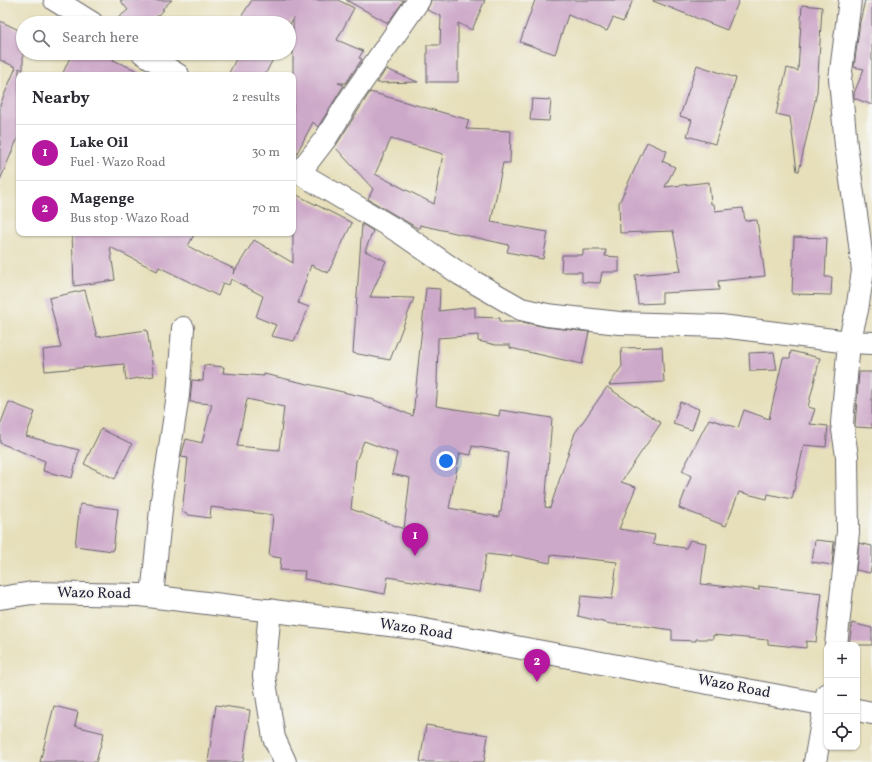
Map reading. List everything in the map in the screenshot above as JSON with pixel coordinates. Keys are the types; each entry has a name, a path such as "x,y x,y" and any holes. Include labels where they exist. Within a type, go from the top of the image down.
{"street":[{"path":"55,0 81,16"},
{"path":"419,0 350,99 326,138 296,171 401,234 460,274 521,309 547,315 619,323 721,326 849,342 872,343"},
{"path":"836,642 848,532 847,456 842,423 849,342 857,310 863,271 846,146 840,79 850,0"},
{"path":"154,60 173,72"},
{"path":"152,596 162,500 178,395 183,328"},
{"name":"Wazo Road","path":"0,598 32,593 140,595 270,610 414,628 824,701"},
{"path":"270,610 264,676 274,738 285,762"},
{"path":"860,711 872,713"},
{"path":"815,762 824,712"}],"building":[{"path":"120,0 172,0 157,16 120,16 128,10"},
{"path":"252,0 338,0 354,8 337,40 363,51 359,58 362,59 346,83 338,83 344,85 318,127 313,122 296,155 296,72 293,72 293,60 296,60 296,16 242,16"},
{"path":"346,0 404,0 388,23"},
{"path":"431,0 485,0 472,30 458,23 458,82 427,82 427,45 440,45 441,16 427,10"},
{"path":"535,0 633,0 623,22 613,18 607,31 568,15 555,54 520,42"},
{"path":"653,0 739,0 727,30"},
{"path":"865,0 872,0 872,105 854,98 854,93 864,69 854,67 860,22"},
{"path":"802,5 822,7 817,92 799,171 797,171 790,117 776,114 787,68 798,71"},
{"path":"0,21 16,29 16,60 23,60 23,70 19,68 19,72 16,72 16,142 0,180 0,105 16,67 0,60"},
{"path":"69,60 113,60 140,72 63,72"},
{"path":"236,60 272,60 266,72 230,72"},
{"path":"697,65 736,78 715,144 687,136 692,120 680,116"},
{"path":"386,69 418,82 377,83"},
{"path":"370,92 469,120 466,129 511,131 510,163 503,163 491,222 548,232 543,259 507,252 509,245 420,225 419,229 368,199 373,189 335,147","holes":["391,139 443,154 434,204 375,174"]},
{"path":"532,99 551,100 549,121 530,120"},
{"path":"647,142 667,151 662,161 675,167 665,187 709,182 711,204 714,204 715,211 743,208 745,221 757,220 765,276 718,281 719,290 662,293 662,303 638,304 635,275 681,271 673,231 620,233 619,203"},
{"path":"296,195 352,223 328,273 311,265 298,303 309,307 294,341 271,336 276,325 256,317 263,296 231,279 229,285 223,283 218,296 159,267 157,271 110,247 115,280 74,286 72,236 193,236 188,246 235,269 233,274 254,240 293,263 293,236 296,236"},
{"path":"362,224 373,231 365,251 386,261 370,297 414,298 390,360 353,353"},
{"path":"794,237 827,238 825,277 832,277 831,295 792,294"},
{"path":"583,250 606,250 605,256 619,257 619,272 602,272 600,283 582,282 582,272 561,272 562,255 583,255"},
{"path":"426,288 440,289 439,311 475,307 475,317 500,318 500,322 522,322 546,327 589,332 582,364 510,348 510,345 496,345 478,341 478,335 438,338 438,384 436,406 499,416 500,410 552,418 545,507 550,508 575,433 607,387 661,423 621,482 636,487 619,529 655,535 653,544 686,548 690,540 706,543 701,584 759,590 759,586 822,593 816,642 806,641 806,648 768,644 768,640 713,635 713,639 696,639 696,641 672,640 672,630 638,625 611,624 578,616 581,596 612,599 617,562 551,555 550,563 512,555 512,557 486,554 480,592 388,577 385,594 304,579 305,571 280,570 281,558 269,556 273,515 211,507 210,518 189,515 182,512 188,458 181,457 186,439 202,443 212,404 190,402 192,380 203,381 204,365 224,367 223,373 264,376 264,374 369,398 413,416","holes":["247,399 284,407 279,450 237,446","364,441 397,453 392,474 410,478 404,529 351,509 356,461","472,446 508,452 501,512 499,512 499,517 449,508 460,453 471,455"]},
{"path":"85,290 97,337 147,330 154,376 126,380 124,364 45,371 43,350 61,348 49,298"},
{"path":"662,347 664,382 609,385 622,366 621,348"},
{"path":"791,351 820,358 808,407 815,409 810,424 828,426 826,447 804,445 792,499 768,494 767,499 739,492 726,526 679,508 691,476 682,471 709,419 738,428 744,410 769,419 783,358 790,358"},
{"path":"774,352 777,370 750,371 749,353"},
{"path":"859,372 872,372 872,428 855,427"},
{"path":"9,402 35,412 26,436 79,450 72,478 43,471 45,461 0,443 0,425"},
{"path":"680,402 699,409 692,430 673,424"},
{"path":"101,429 132,444 115,479 84,464"},
{"path":"80,504 118,509 113,551 75,546"},
{"path":"815,540 834,542 832,565 812,562"},
{"path":"859,543 872,546 872,563 870,573 856,570"},
{"path":"852,623 872,628 872,645 860,645 860,642 849,642"},
{"path":"216,705 250,710 243,762 208,762"},
{"path":"54,706 78,712 75,726 104,733 96,762 40,762"},
{"path":"426,725 488,735 484,762 420,762"}],"place":[{"name":"Lake Oil","path":"415,556"},
{"name":"Magenge","path":"537,682"}]}
